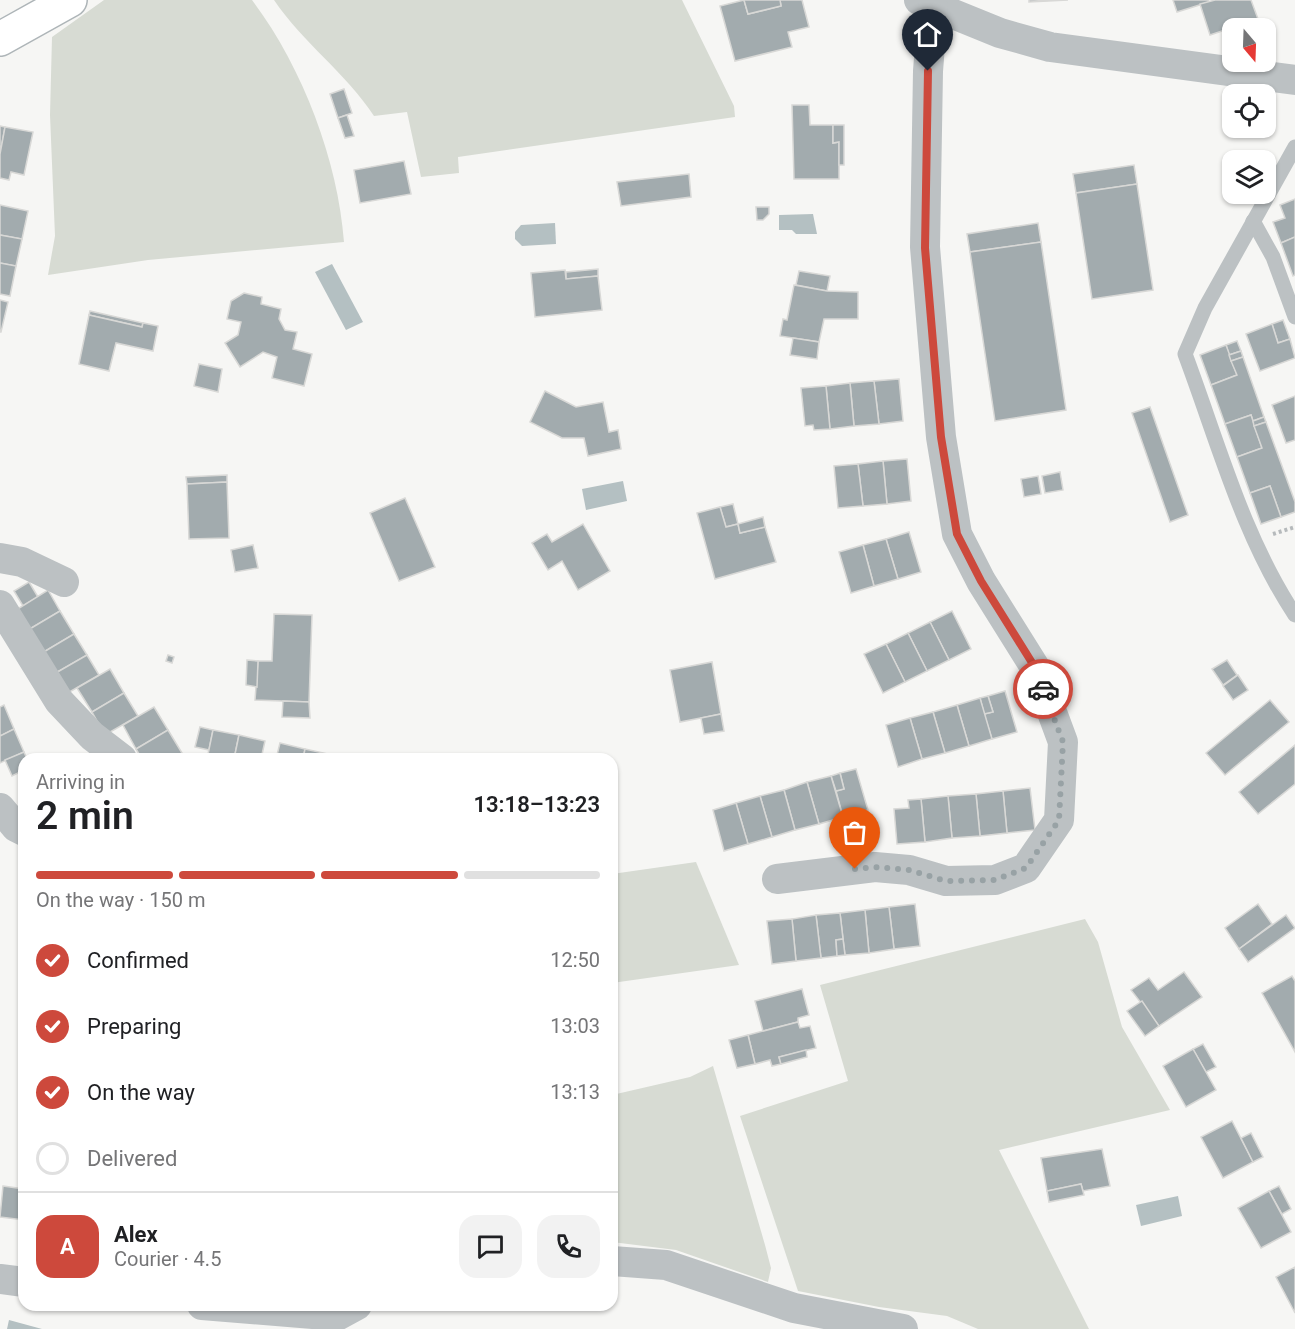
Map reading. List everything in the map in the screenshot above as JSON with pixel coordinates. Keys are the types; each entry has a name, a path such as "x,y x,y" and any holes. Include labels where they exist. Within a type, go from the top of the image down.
{"street":[{"path":"0,39 70,0"},
{"path":"777,879 875,867 909,870 946,881 995,880 1026,868 1059,820 1063,742 1036,669 981,581 957,534 941,437 925,248 928,71 926,3 1000,33 1050,47 1295,80"},
{"path":"0,558 22,562 64,582"},
{"path":"0,605 59,701 92,736 114,753"},
{"path":"0,808 18,828"},
{"path":"618,1261 666,1265 794,1308 903,1329"},
{"path":"0,1279 18,1281"},
{"path":"276,1311 337,1316 346,1311"}],"lane":[{"path":"1295,147 1205,308 1185,354 1250,529 1272,581 1295,615"},
{"path":"1253,221 1273,257 1295,317"}],"shaded area":[{"path":"104,0 252,0 287,54 314,115 334,179 344,242 148,260 48,275 55,236 50,115 52,37"},
{"path":"274,0 682,0 734,106 735,117 458,157 459,173 421,177 407,112 374,116 351,86 285,16"},
{"path":"813,214 817,234 796,234 792,230 779,230 779,215"},
{"path":"555,223 556,244 522,246 515,239 515,232 521,225"},
{"path":"332,264 363,322 346,330 315,272"},
{"path":"623,481 627,501 586,510 582,489"},
{"path":"696,862 739,965 618,982 618,873"},
{"path":"1085,919 1098,942 1122,1027 1170,1110 999,1150 1089,1329 978,1329 947,1316 879,1307 798,1291 740,1116 848,1081 820,985"},
{"path":"713,1066 771,1268 768,1282 676,1250 618,1243 618,1094 690,1077"},
{"path":"1178,1196 1182,1216 1141,1226 1136,1205"},
{"path":"9,1320 42,1329 7,1329"}],"building":[{"path":"744,0 748,14 781,6 780,0 802,0 809,27 788,32 792,47 735,61 720,6"},
{"path":"744,0 780,0 781,6 748,14"},
{"path":"1029,0 1068,0 1029,2"},
{"path":"1173,0 1208,0 1209,2 1177,12"},
{"path":"1215,0 1251,0 1258,18 1222,18 1222,31 1210,35 1200,4"},
{"path":"344,89 352,113 338,118 330,94"},
{"path":"792,105 809,105 810,125 833,125 833,143 839,142 839,179 794,179"},
{"path":"347,115 354,136 345,138 338,118"},
{"path":"833,125 844,125 844,165 839,165 839,142 833,143"},
{"path":"0,126 5,127 0,154"},
{"path":"5,127 33,132 24,175 11,172 9,180 0,178 0,154"},
{"path":"404,161 411,194 360,203 354,170"},
{"path":"1134,165 1137,184 1076,193 1073,174"},
{"path":"689,174 691,197 621,206 617,182"},
{"path":"1137,184 1153,290 1092,299 1076,193"},
{"path":"1295,199 1295,237 1281,243 1273,222 1285,218 1280,205"},
{"path":"0,205 28,211 22,239 0,235"},
{"path":"756,207 769,207 769,214 763,220 757,220"},
{"path":"1038,223 1041,242 970,252 967,234"},
{"path":"0,235 22,239 16,266 0,263"},
{"path":"1295,237 1295,275 1293,276 1281,243"},
{"path":"1041,242 1066,410 995,421 970,252"},
{"path":"0,263 16,266 10,296 0,294"},
{"path":"598,269 598,276 566,279 566,272"},
{"path":"565,270 566,279 598,276 602,310 535,317 531,273"},
{"path":"799,271 830,276 827,291 796,285"},
{"path":"794,285 827,291 858,292 858,319 824,319 819,342 780,336 783,319 787,320"},
{"path":"244,293 262,297 261,304 281,309 279,319 285,330 297,332 293,349 312,354 304,386 272,378 277,357 263,352 240,367 225,343 238,335 241,322 227,319 231,301"},
{"path":"0,300 8,302 1,332 0,332"},
{"path":"90,311 143,323 142,327 89,315"},
{"path":"89,315 142,327 143,323 158,326 153,351 116,343 109,371 79,364"},
{"path":"1283,320 1290,339 1278,343 1272,324"},
{"path":"1272,324 1278,343 1290,339 1295,358 1260,371 1246,334"},
{"path":"793,338 819,342 817,359 790,355"},
{"path":"1237,341 1241,351 1229,355 1226,345"},
{"path":"1226,345 1237,375 1211,385 1200,355"},
{"path":"1241,351 1243,357 1231,361 1229,355"},
{"path":"1243,357 1264,417 1253,421 1251,415 1225,424 1211,385 1237,375 1231,361"},
{"path":"199,364 222,369 218,392 194,386"},
{"path":"899,379 903,421 879,424 874,381"},
{"path":"874,381 879,424 854,426 850,383"},
{"path":"850,383 854,426 830,429 826,386"},
{"path":"826,386 830,429 814,430 813,425 805,426 801,388"},
{"path":"545,391 576,407 603,402 609,432 618,430 621,449 588,456 584,438 562,438 530,422"},
{"path":"1295,396 1295,440 1286,443 1272,405"},
{"path":"1150,407 1188,515 1170,522 1132,413"},
{"path":"1251,415 1262,448 1237,457 1225,424"},
{"path":"1264,417 1266,422 1254,426 1253,421"},
{"path":"1266,422 1295,502 1295,512 1281,517 1270,486 1250,493 1237,457 1262,448 1254,426"},
{"path":"907,459 911,501 887,504 883,461"},
{"path":"883,461 887,504 863,506 858,464"},
{"path":"858,464 863,506 838,508 834,466"},
{"path":"1060,472 1063,490 1045,493 1042,476"},
{"path":"227,475 227,482 187,484 186,477"},
{"path":"1038,476 1041,494 1024,497 1021,479"},
{"path":"227,482 229,538 189,539 187,484"},
{"path":"1270,486 1281,517 1261,524 1250,493"},
{"path":"405,498 435,567 399,581 370,513"},
{"path":"733,504 738,524 726,527 720,507"},
{"path":"720,507 726,527 738,524 740,533 765,527 776,562 715,579 697,513"},
{"path":"763,517 765,527 740,533 738,524"},
{"path":"583,524 610,571 578,590 562,561 548,570 532,543 547,534 552,542"},
{"path":"909,532 921,572 898,579 886,539"},
{"path":"886,539 898,579 874,586 863,545"},
{"path":"253,545 258,568 235,572 231,550"},
{"path":"863,545 874,586 851,593 839,552"},
{"path":"29,582 38,597 23,606 14,591"},
{"path":"48,590 60,611 28,630 16,610"},
{"path":"60,611 74,634 42,653 28,630"},
{"path":"952,611 971,649 949,660 930,622"},
{"path":"274,614 312,615 309,702 255,700 258,661 272,661"},
{"path":"930,622 949,660 927,671 908,633"},
{"path":"908,633 927,671 905,682 886,644"},
{"path":"74,634 87,655 54,674 42,653"},
{"path":"886,644 905,682 883,693 864,654"},
{"path":"87,655 99,675 66,694 54,674"},
{"path":"168,655 174,657 172,663 166,661"},
{"path":"247,660 258,661 257,687 246,685"},
{"path":"1227,660 1237,675 1223,685 1212,669"},
{"path":"712,662 721,714 680,722 670,670"},
{"path":"110,669 124,693 92,712 77,688"},
{"path":"1238,675 1248,690 1233,700 1223,686"},
{"path":"1005,691 1017,732 992,739 984,714 993,712 988,696"},
{"path":"124,693 138,716 105,735 92,712"},
{"path":"988,696 993,712 984,714 980,698"},
{"path":"980,698 992,739 969,746 957,705"},
{"path":"1270,700 1289,722 1225,775 1206,753"},
{"path":"283,701 309,702 310,718 282,717"},
{"path":"4,705 14,729 0,736 0,707"},
{"path":"957,705 969,746 945,753 933,712"},
{"path":"154,707 168,730 136,749 123,725"},
{"path":"933,712 945,753 922,759 910,718"},
{"path":"721,714 724,731 704,734 701,718"},
{"path":"910,718 922,759 898,767 886,725"},
{"path":"200,727 213,730 209,750 195,747"},
{"path":"14,729 24,752 0,763 0,736"},
{"path":"168,730 182,753 138,753 136,749"},
{"path":"213,730 239,735 235,753 208,753"},
{"path":"239,735 265,741 262,753 235,753"},
{"path":"280,743 305,749 304,753 278,753"},
{"path":"1295,745 1295,784 1258,814 1239,792"},
{"path":"305,749 323,753 304,753"},
{"path":"18,755 18,773 12,776 5,760"},
{"path":"856,769 868,810 843,817 836,791 844,789 840,773"},
{"path":"840,773 844,789 836,791 831,776"},
{"path":"831,776 843,817 819,824 807,782"},
{"path":"807,782 819,824 795,830 784,790"},
{"path":"1030,788 1035,830 1007,833 1003,791"},
{"path":"784,790 795,830 772,837 760,796"},
{"path":"1003,791 1007,833 980,836 976,794"},
{"path":"976,794 980,836 952,838 948,796"},
{"path":"760,796 772,837 748,844 736,803"},
{"path":"948,796 952,838 925,842 921,799"},
{"path":"921,799 925,842 897,844 894,809 909,808 908,800"},
{"path":"736,803 748,844 724,851 713,810"},
{"path":"915,904 920,946 894,949 889,907"},
{"path":"1258,904 1272,924 1239,949 1225,928"},
{"path":"889,907 894,949 869,953 865,910"},
{"path":"865,910 869,953 845,955 840,913"},
{"path":"840,913 843,939 836,940 837,956 821,958 816,915"},
{"path":"816,915 821,958 796,961 792,919"},
{"path":"1286,915 1295,928 1248,962 1239,949"},
{"path":"792,919 796,961 772,964 767,921"},
{"path":"843,939 845,955 837,956 836,940"},
{"path":"1184,972 1202,997 1159,1026 1131,990 1149,978 1158,990"},
{"path":"1292,976 1295,981 1295,1052 1262,993"},
{"path":"802,989 809,1015 798,1018 798,1022 763,1031 755,1001"},
{"path":"1142,1001 1159,1026 1145,1036 1127,1011"},
{"path":"798,1022 800,1028 810,1026 816,1048 779,1057 781,1064 772,1066 770,1060 755,1064 748,1035"},
{"path":"748,1035 755,1064 737,1068 729,1040"},
{"path":"1203,1044 1216,1067 1206,1072 1193,1049"},
{"path":"1193,1049 1216,1090 1186,1107 1163,1066"},
{"path":"806,1050 807,1057 781,1064 779,1057"},
{"path":"1232,1121 1253,1162 1223,1178 1201,1137"},
{"path":"1251,1133 1263,1157 1253,1162 1241,1138"},
{"path":"1102,1149 1110,1186 1083,1191 1081,1184 1047,1191 1041,1158"},
{"path":"1081,1184 1084,1195 1049,1202 1047,1191"},
{"path":"3,1186 18,1188 18,1219 0,1217"},
{"path":"1279,1186 1291,1209 1282,1214 1269,1191"},
{"path":"1269,1191 1291,1232 1261,1248 1238,1208"},
{"path":"1295,1267 1295,1313 1276,1277"}],"way so far":[{"path":"855,869 875,867 909,870 946,881 995,880 1026,868 1059,820 1063,742 1043,689"}],"route":[{"path":"928,71 925,248 941,437 957,534 981,581 1036,669 1043,689"}]}
